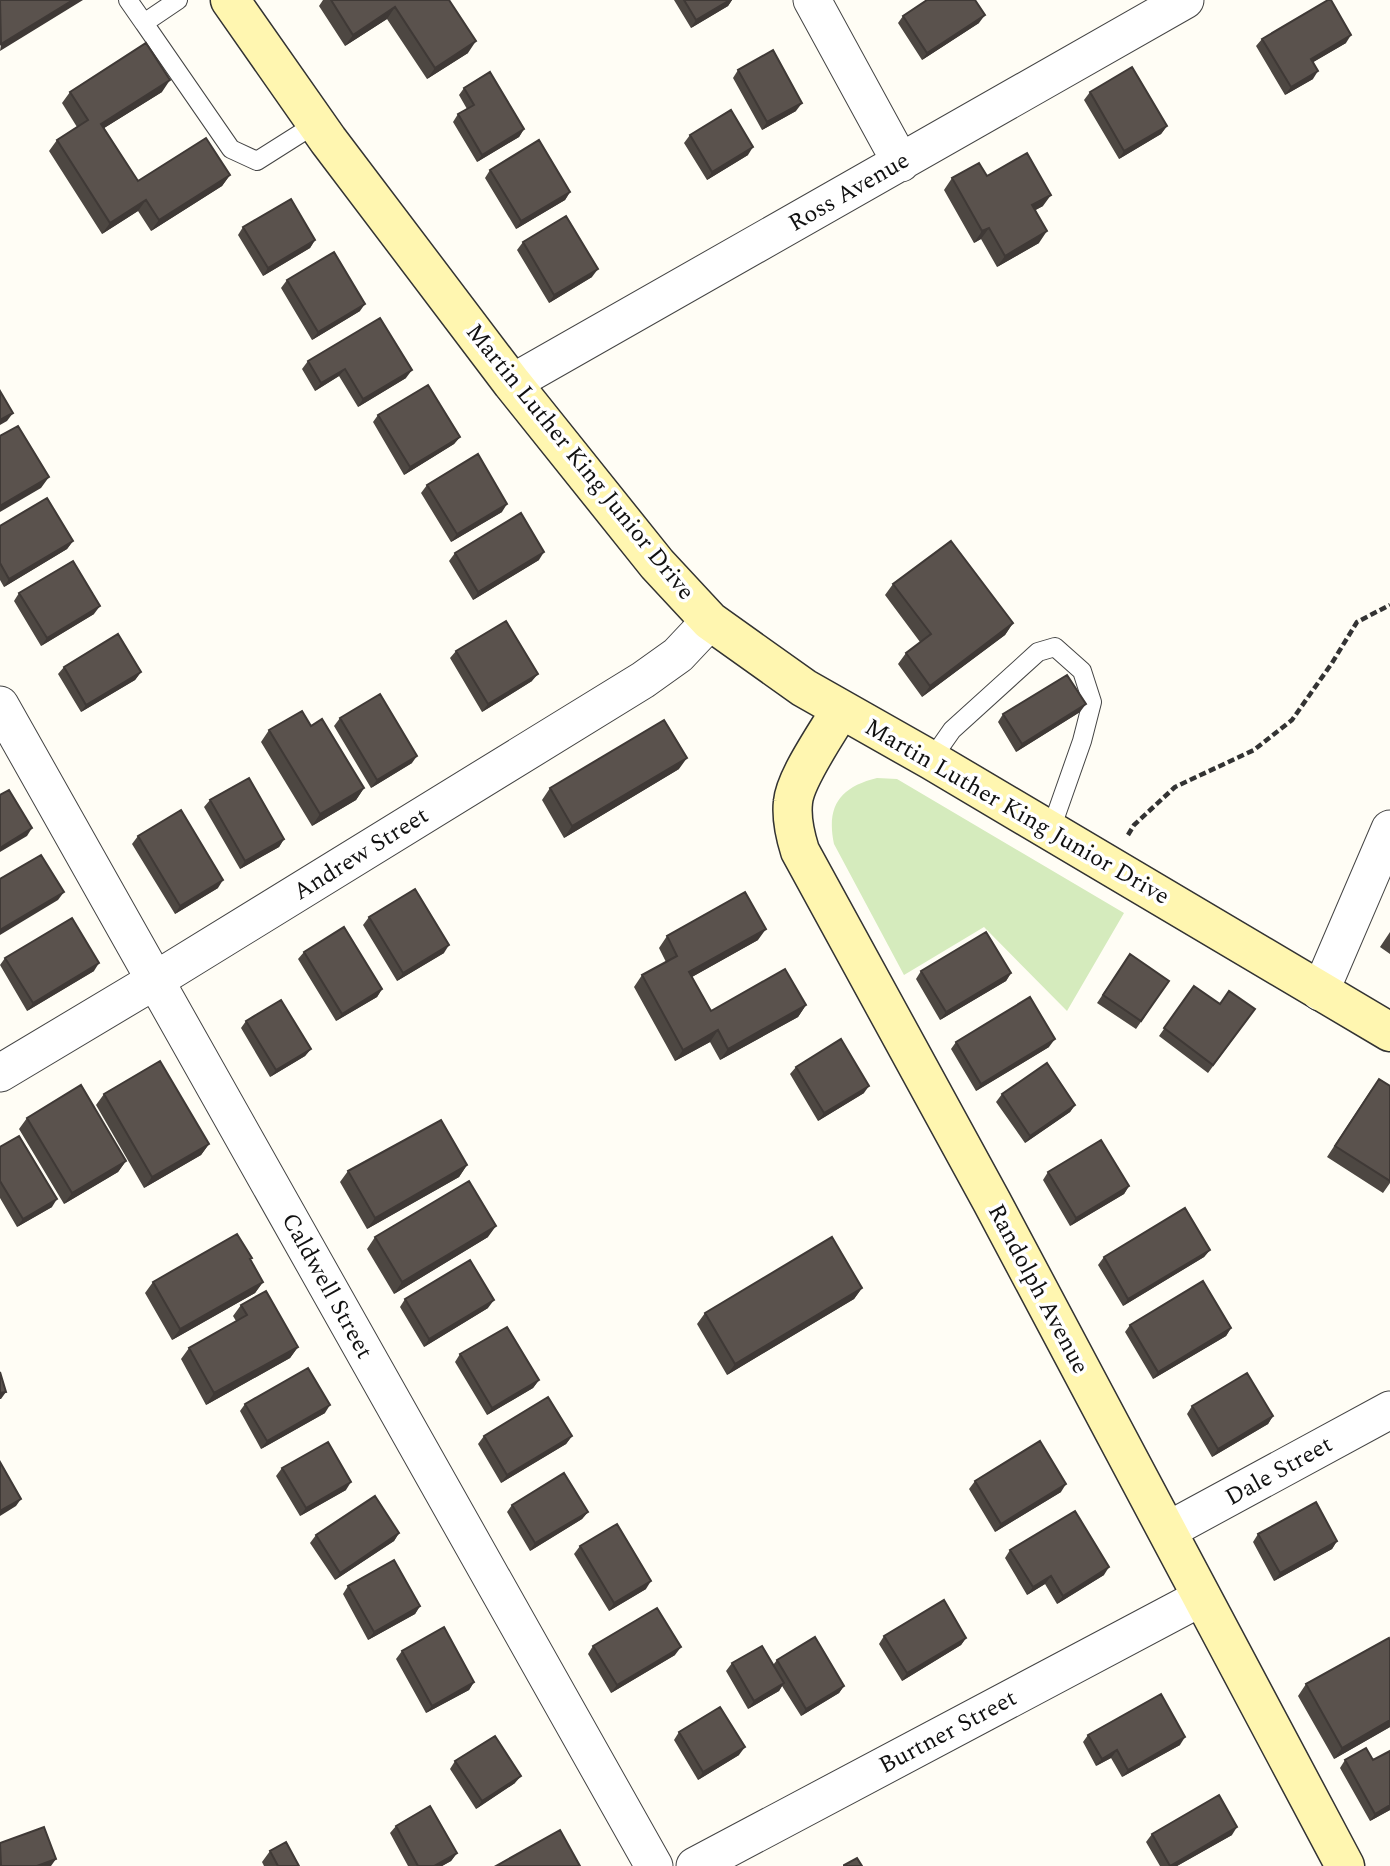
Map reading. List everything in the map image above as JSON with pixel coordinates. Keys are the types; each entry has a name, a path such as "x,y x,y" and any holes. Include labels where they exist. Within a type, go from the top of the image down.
{"main road":[{"name":"Martin Luther King Junior Drive","path":"230,0 317,123 512,383 649,555 710,621 788,677 1390,1032"},
{"name":"Randolph Avenue","path":"841,709 801,778 793,799 793,825 800,851 992,1202 1345,1866"}],"street":[{"path":"813,0 901,163"},
{"name":"Ross Avenue","path":"512,383 1185,0"},
{"name":"Andrew Street","path":"0,1073 643,680 678,655 710,621"},
{"name":"Caldwell Street","path":"0,705 654,1866"},
{"path":"1320,992 1390,830"},
{"name":"Dale Street","path":"1167,1531 1390,1410"},
{"name":"Burtner Street","path":"695,1866 1202,1597"}],"lane":[{"path":"128,0 230,149 257,161 317,123"},
{"path":"144,23 178,0"},
{"path":"931,760 952,730 1038,652 1055,647 1082,671 1092,702 1082,741 1050,832"}],"path":[{"path":"1109,866 1134,825 1175,787 1254,750 1292,720 1357,622 1390,605"}],"green space":[{"path":"877,778 897,779 1124,913 1067,1011 984,927 904,975 834,844 832,831 834,809 839,800 854,787"}],"building":[{"path":"0,0 73,0 1,44"},
{"path":"331,0 449,0 476,41 435,68 395,7 353,35"},
{"path":"684,0 730,0 696,20"},
{"path":"927,0 975,0 985,15 927,53 903,16"},
{"path":"1331,0 1351,35 1311,59 1318,71 1291,87 1262,39"},
{"path":"146,43 170,80 101,124 138,181 206,138 230,175 159,220 146,200 110,223 57,140 88,120 70,92"},
{"path":"773,50 802,103 767,122 738,70"},
{"path":"1132,67 1167,126 1124,151 1090,92"},
{"path":"490,72 524,129 482,155 458,114 474,105 464,88"},
{"path":"731,110 753,147 712,172 690,135"},
{"path":"539,140 570,192 521,221 490,170"},
{"path":"1027,153 1051,195 1032,205 1047,231 1005,256 989,228 982,231 952,178 979,163 987,176"},
{"path":"291,199 315,240 268,268 243,227"},
{"path":"566,216 598,269 554,295 523,242"},
{"path":"334,252 365,304 318,332 287,280"},
{"path":"380,318 412,370 363,399 345,369 321,383 308,361"},
{"path":"428,385 460,437 410,467 378,415"},
{"path":"0,391 13,413 0,420"},
{"path":"18,426 49,477 0,506 0,436"},
{"path":"478,454 507,504 457,534 427,485"},
{"path":"47,498 73,541 9,579 0,563 0,526"},
{"path":"521,513 544,552 478,592 455,553"},
{"path":"951,541 1013,623 930,686 906,653 931,634 893,584"},
{"path":"73,561 100,606 47,638 19,593"},
{"path":"506,621 538,674 488,704 456,651"},
{"path":"118,634 141,672 86,705 64,667"},
{"path":"1067,675 1086,704 1022,744 1003,714"},
{"path":"380,694 417,756 377,780 340,718"},
{"path":"302,711 311,726 322,719 364,788 320,814 269,730"},
{"path":"664,720 687,758 572,826 550,788"},
{"path":"249,778 284,839 245,861 210,800"},
{"path":"9,790 32,828 0,848 0,795"},
{"path":"181,810 223,880 180,906 138,836"},
{"path":"41,855 64,892 0,930 0,879"},
{"path":"415,889 449,945 403,973 369,917"},
{"path":"745,892 766,929 689,972 711,1011 785,969 806,1005 728,1049 718,1030 683,1050 642,975 677,956 667,936"},
{"path":"72,918 99,963 33,1003 5,958"},
{"path":"344,927 382,989 342,1014 304,952"},
{"path":"986,932 1011,973 946,1012 921,971"},
{"path":"1130,954 1169,981 1141,1021 1103,995"},
{"path":"1194,986 1220,1004 1229,991 1255,1009 1213,1065 1164,1028"},
{"path":"1030,997 1055,1039 981,1084 956,1042"},
{"path":"281,1000 311,1049 276,1070 246,1021"},
{"path":"841,1039 869,1086 824,1113 796,1067"},
{"path":"160,1061 209,1144 152,1177 104,1094"},
{"path":"1047,1063 1075,1105 1030,1136 1002,1094"},
{"path":"1379,1079 1390,1086 1390,1181 1335,1146"},
{"path":"81,1085 126,1161 72,1193 27,1118"},
{"path":"441,1120 467,1165 375,1218 348,1171"},
{"path":"19,1136 57,1199 23,1219 0,1181 0,1147"},
{"path":"1101,1140 1129,1186 1076,1218 1048,1172"},
{"path":"469,1181 496,1226 402,1282 375,1237"},
{"path":"1185,1208 1210,1250 1128,1299 1104,1257"},
{"path":"237,1234 263,1282 180,1329 153,1282"},
{"path":"832,1237 862,1288 735,1364 705,1313"},
{"path":"470,1260 494,1300 429,1339 405,1299"},
{"path":"1203,1281 1231,1328 1158,1372 1130,1325"},
{"path":"266,1291 298,1347 214,1393 189,1348 247,1315 241,1305"},
{"path":"507,1327 539,1380 492,1408 460,1354"},
{"path":"308,1368 330,1405 267,1441 245,1404"},
{"path":"0,1372 6,1392 0,1393"},
{"path":"1247,1373 1273,1416 1218,1449 1192,1406"},
{"path":"548,1397 572,1436 507,1475 484,1436"},
{"path":"1040,1441 1066,1484 1001,1524 975,1481"},
{"path":"328,1442 351,1482 306,1508 282,1468"},
{"path":"0,1462 21,1499 0,1511"},
{"path":"564,1473 588,1512 535,1543 512,1505"},
{"path":"375,1496 399,1533 340,1573 316,1535"},
{"path":"1316,1502 1337,1541 1280,1573 1258,1534"},
{"path":"1075,1511 1109,1567 1063,1596 1051,1576 1033,1587 1010,1550"},
{"path":"617,1524 651,1581 614,1603 580,1546"},
{"path":"394,1560 420,1606 374,1632 348,1586"},
{"path":"944,1600 966,1638 907,1673 884,1636"},
{"path":"657,1608 681,1647 617,1685 593,1646"},
{"path":"444,1627 474,1682 432,1706 402,1651"},
{"path":"815,1637 844,1686 806,1709 777,1660"},
{"path":"1389,1638 1390,1720 1342,1748 1306,1684"},
{"path":"762,1646 784,1683 754,1701 732,1663"},
{"path":"1161,1694 1185,1737 1128,1770 1117,1750 1102,1759 1088,1735"},
{"path":"720,1707 745,1747 703,1772 679,1732"},
{"path":"495,1736 521,1776 482,1801 455,1761"},
{"path":"1366,1748 1373,1760 1390,1751 1390,1805 1375,1814 1345,1760"},
{"path":"1219,1795 1237,1827 1170,1866 1152,1834"},
{"path":"430,1806 457,1853 434,1866 418,1866 396,1826"},
{"path":"44,1827 56,1859 37,1866 1,1866 0,1843"},
{"path":"560,1830 580,1866 496,1866"},
{"path":"286,1842 299,1866 278,1866 270,1851"},
{"path":"857,1858 862,1866 844,1866 844,1865"}]}
